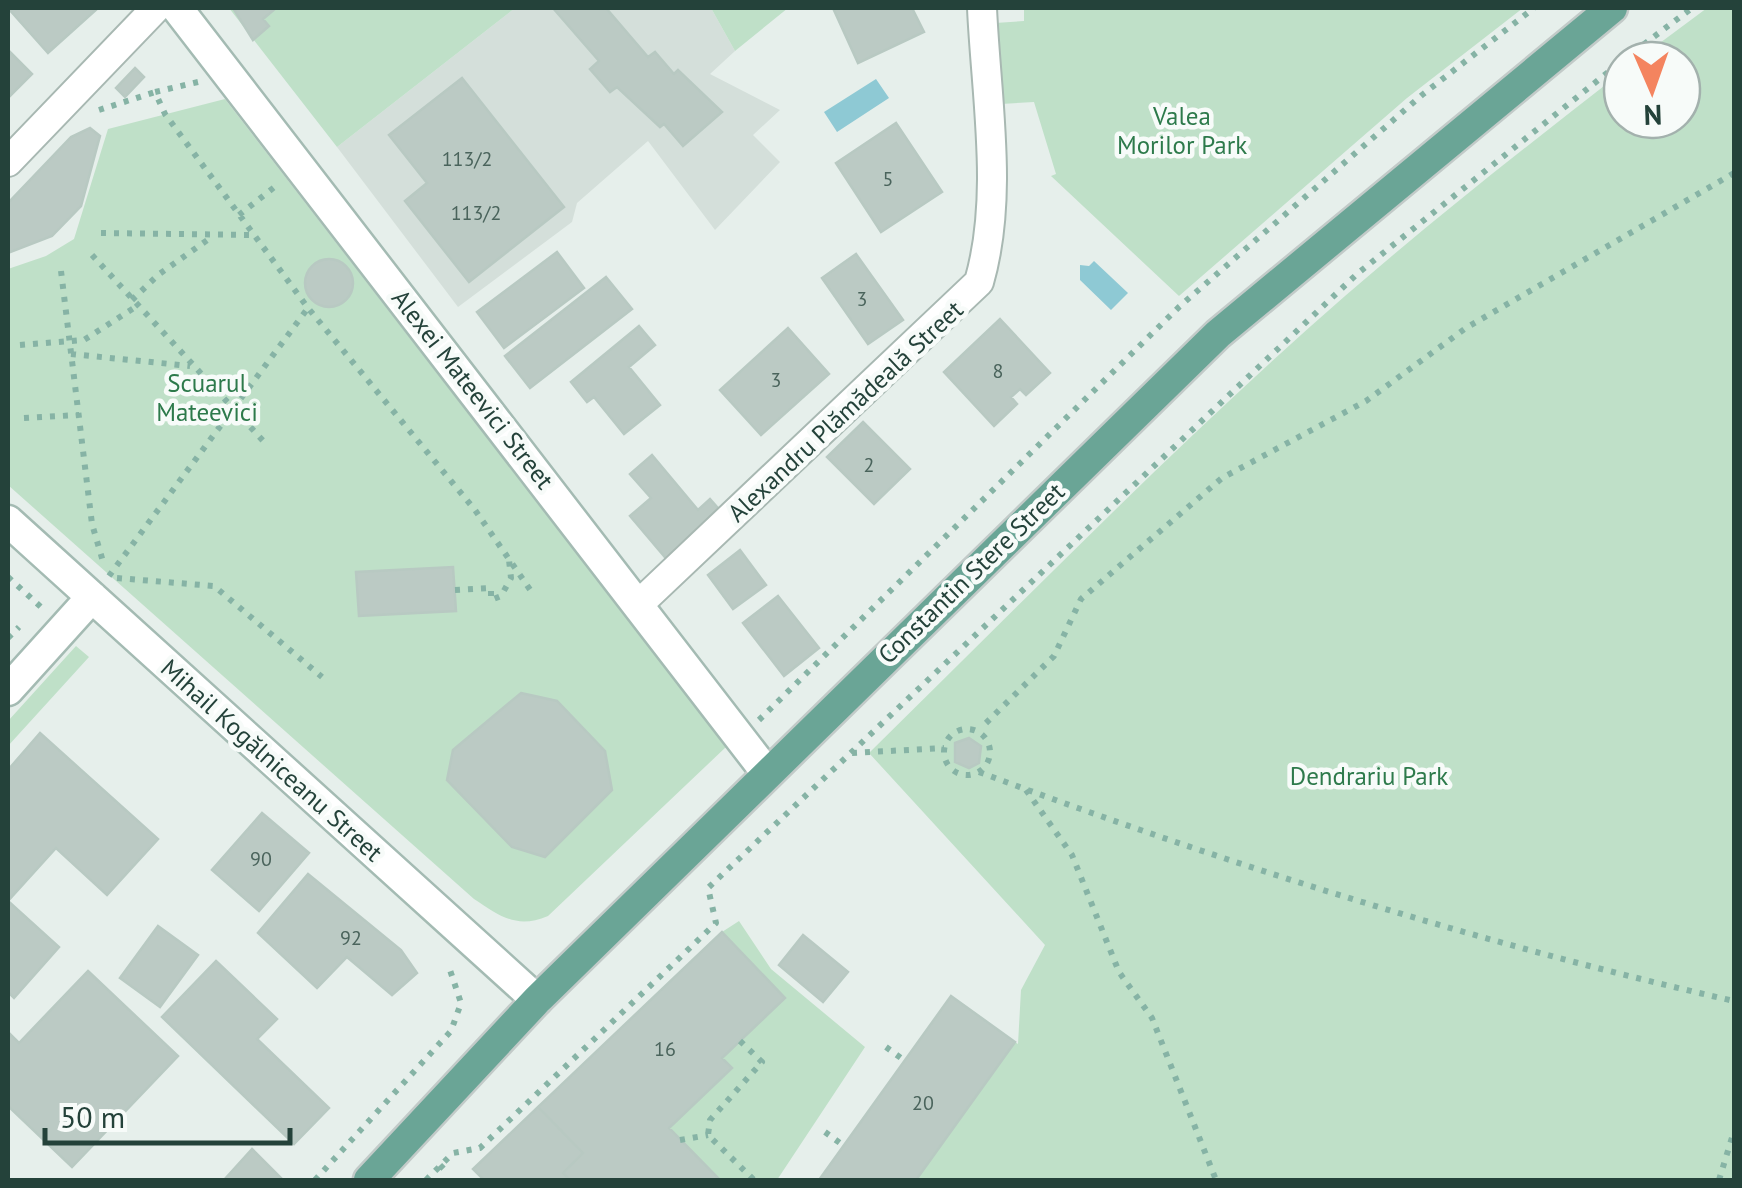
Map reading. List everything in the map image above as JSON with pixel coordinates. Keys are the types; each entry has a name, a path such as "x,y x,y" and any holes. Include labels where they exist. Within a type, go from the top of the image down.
{"main road":[{"name":"Alexei Mateevici Street","path":"177,8 767,772"},
{"name":"Constantin Stere Street","path":"369,1180 537,1000 1218,334 1612,8"},
{"name":"Mihail Kogălniceanu Street","path":"8,520 100,587 537,1000"},
{"path":"8,690 100,587"}],"street":[{"path":"8,162 156,8"},
{"name":"Alexandru Plămădeală Street","path":"639,604 979,282 990,244 991,208 982,8"}],"path":[{"path":"756,722 1179,307 1396,118 1534,8"},
{"path":"1649,40 1692,8"},
{"path":"426,1180 453,1152 480,1148 716,923 708,888 1357,274 1602,76"},
{"path":"80,116 206,80"},
{"path":"155,92 164,114 308,308 475,510 531,591"},
{"path":"986,722 1054,656 1081,599 1222,478 1366,401 1466,328 1734,174"},
{"path":"239,215 285,178"},
{"path":"101,233 254,235"},
{"path":"20,346 70,344 135,303 158,275 214,235"},
{"path":"92,255 266,444"},
{"path":"61,271 100,587"},
{"path":"100,587 308,308"},
{"path":"72,354 192,366"},
{"path":"24,418 79,414"},
{"path":"454,590 491,588 490,600 501,596 511,578 509,559"},
{"path":"8,577 50,616"},
{"path":"100,587 214,586 322,677"},
{"path":"852,753 944,748 958,730 980,732 990,753 979,772"},
{"path":"944,748 952,769 966,775 979,772 1263,873 1528,949 1734,1001"},
{"path":"1026,789 1072,856 1119,972 1152,1018 1216,1180"},
{"path":"315,1180 452,1032 461,1003 455,976 439,948"},
{"path":"708,1136 710,1120 762,1062 740,1041"},
{"path":"886,1047 905,1061"},
{"path":"1719,1180 1734,1131"},
{"path":"825,1132 844,1146"},
{"path":"680,1140 708,1136"},
{"path":"708,1136 754,1180"},
{"path":"440,1166 448,1173"}],"shaded area":[{"path":"515,8 711,8 735,51 710,74 780,110 753,135 780,162 715,230 648,141 577,203 572,222 458,307 337,147"}],"green space":[{"path":"229,8 515,8 337,147"},
{"path":"711,8 788,8 735,51"},
{"name":"Valea Morilor Park","path":"1024,8 1523,8 1407,98 1179,296 1051,176 1056,174 1034,102 1001,104 995,23 1024,21"},
{"name":"Dendrariu Park","path":"1707,8 1734,8 1734,1180 916,1180 1015,1042 1018,1044 1021,990 1045,945 869,753 1283,351 1413,238 1602,87 1602,140 1702,140 1702,40 1664,40"},
{"name":"Scuarul Mateevici","path":"225,99 726,747 548,916 518,921 474,899 8,485 8,269 46,256 74,239 108,129"},
{"path":"76,646 89,657 8,746 8,721"},
{"path":"739,921 771,969 865,1047 777,1180 720,1180 669,1128 732,1069 722,1058 722,932"}],"water":[{"path":"876,79 889,98 837,132 824,112"},
{"path":"1094,261 1128,293 1111,310 1080,280 1080,265 1089,266"}],"building":[{"path":"8,8 98,8 48,53"},
{"path":"233,8 276,8 263,19 269,26 253,40"},
{"path":"553,8 606,8 648,57 655,52 674,74 678,70 722,112 683,146 664,124 660,127 617,87 610,92 590,69 599,61"},
{"path":"833,8 912,8 924,32 858,63"},
{"path":"8,50 32,74 8,98"},
{"path":"135,68 144,77 125,97 116,88"},
{"path":"462,78 564,207 469,282 405,201 427,183 389,135"},
{"path":"896,123 942,192 881,232 836,163"},
{"path":"90,128 100,136 81,206 52,236 8,253 8,203 71,137"},
{"path":"557,252 584,288 504,348 477,312"},
{"path":"856,254 903,320 868,344 822,278"},
{"path":"329,259 346,266 353,283 346,300 329,307 312,300 305,283 312,266"},
{"path":"606,277 632,309 530,388 505,356"},
{"path":"1000,319 1050,373 1026,395 1020,389 1011,397 1017,404 994,426 944,372"},
{"path":"639,326 655,345 629,367 660,405 624,434 594,397 587,402 571,382"},
{"path":"788,328 829,374 761,435 720,390"},
{"path":"863,422 910,469 874,504 827,457"},
{"path":"652,455 698,510 710,499 724,515 669,562 630,516 651,498 630,474"},
{"path":"740,550 766,585 733,609 708,575"},
{"path":"453,567 456,611 359,616 356,572"},
{"path":"778,596 819,648 784,676 743,623"},
{"path":"521,693 557,701 605,751 612,790 545,857 512,847 447,780 453,750"},
{"path":"40,733 158,839 107,895 56,848 8,901 8,770"},
{"path":"969,738 981,746 979,763 969,768 955,762 955,743"},
{"path":"262,813 309,853 259,911 212,870"},
{"path":"308,874 401,950 417,973 392,995 347,957 317,988 258,933"},
{"path":"8,901 59,947 14,998 8,992"},
{"path":"158,926 198,955 160,1007 120,978"},
{"path":"722,932 785,998 722,1058 732,1068 669,1128 720,1180 570,1180 563,1173 583,1153 538,1107"},
{"path":"803,935 848,972 823,1002 779,965"},
{"path":"216,961 277,1019 257,1039 329,1108 294,1144 162,1017"},
{"path":"88,971 178,1056 72,1167 8,1106 8,1032 19,1043"},
{"path":"951,996 1015,1042 916,1180 819,1180"},
{"path":"538,1107 583,1153 563,1173 570,1180 484,1180 473,1169"},
{"path":"252,1149 283,1180 224,1180"}]}
